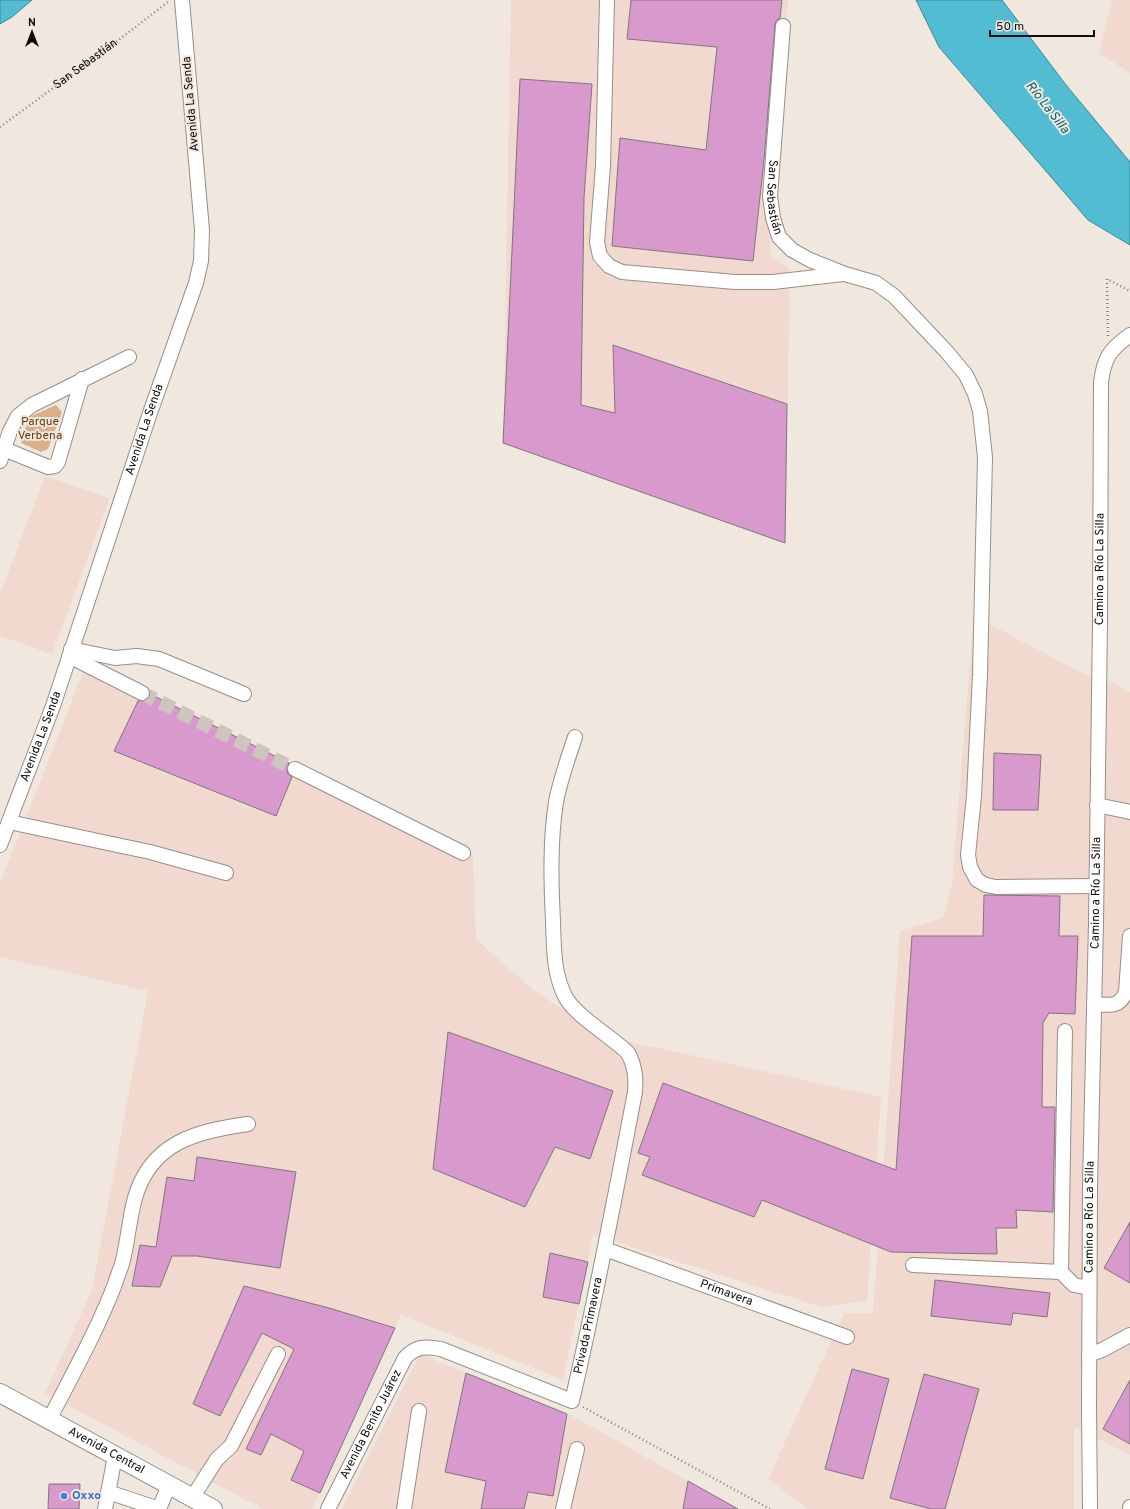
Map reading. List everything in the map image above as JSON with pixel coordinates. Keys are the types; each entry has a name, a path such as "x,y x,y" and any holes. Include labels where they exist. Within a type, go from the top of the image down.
{"main road":[{"name":"Avenida Central","path":"0,1393 213,1509"}],"street":[{"name":"Avenida La Senda","path":"0,845 37,750 202,262 202,230 182,0"},
{"path":"607,0 603,166 597,242 600,256 609,266 622,272 734,282 773,282 845,274"},
{"name":"San Sebastián","path":"783,26 770,196 773,218 779,237 792,250 810,260 845,274 876,283 894,296 946,351 966,375 975,394 980,411 984,434 985,457 983,598 974,796 968,855 970,867 977,880 986,885 996,887 1096,886"},
{"path":"1108,355 1118,344 1130,335"},
{"name":"Camino a Río La Silla","path":"1090,1509 1089,1288 1100,614 1101,382 1103,367 1108,355"},
{"path":"82,379 58,462 55,466 48,467 2,455 5,429 32,405 82,379 129,357"},
{"path":"70,653 142,693"},
{"path":"70,653 115,658 137,656 159,659 244,694"},
{"name":"Privada Primavera","path":"572,1402 589,1330 605,1249 635,1092 636,1072 628,1052 584,1017 567,1000 557,976 552,897 551,851 557,800 575,738"},
{"path":"295,769 463,853"},
{"path":"1097,805 1130,812"},
{"path":"9,822 150,852 226,873"},
{"path":"1094,1004 1116,1004 1123,999 1126,992 1130,936"},
{"path":"1061,1272 1065,1031"},
{"path":"49,1420 107,1306 122,1264 135,1199 141,1181 148,1170 170,1147 192,1135 214,1129 248,1124"},
{"name":"Primavera","path":"605,1249 847,1337"},
{"path":"913,1265 1061,1272 1074,1285 1089,1288"},
{"path":"1089,1355 1102,1350 1130,1335"},
{"name":"Avenida Benito Juárez","path":"328,1509 405,1358 411,1351 421,1347 441,1349 572,1402"},
{"path":"192,1498 217,1459 231,1446 278,1354"},
{"path":"404,1509 419,1411"},
{"path":"563,1509 577,1449"},
{"path":"105,1509 116,1456"},
{"path":"108,1492 159,1509 169,1485"}],"path":[{"name":"San Sebastián","path":"0,127 116,42 170,0"},
{"path":"1108,355 1107,279 1130,291"},
{"path":"572,1402 770,1509"}],"shaded area":[{"path":"511,0 788,0 769,254 790,269 785,543 503,443"},
{"path":"1112,0 1130,0 1130,73 1099,53"},
{"path":"45,476 110,498 52,654 0,636 0,594"},
{"path":"974,616 1082,673 1115,683 1130,692 1130,1455 1074,1427 1074,1509 808,1509 768,1479 844,1313 873,1313 900,931 944,917 952,883"},
{"path":"87,662 473,854 476,939 533,990 604,1036 881,1097 867,1301 822,1307 593,1235 563,1380 401,1315 312,1509 263,1509 45,1393 92,1290 148,991 0,957 0,884"},
{"path":"420,1354 578,1419 738,1509 342,1509"}],"green space":[{"name":"Parque Verbena","path":"56,405 62,412 48,449 41,452 21,443 29,417"}],"water":[{"path":"0,0 32,0 12,17 0,24"},
{"name":"Río La Silla","path":"916,0 1002,0 1066,85 1130,162 1130,245 1088,220 939,47"}],"building":[{"path":"631,0 782,0 780,18 776,21 775,25 764,160 753,261 612,246 620,138 706,150 717,47 627,39"},
{"path":"520,79 592,84 584,198 581,405 615,413 613,345 787,404 785,543 503,443"},
{"path":"150,694 289,763 287,770 288,774 292,777 276,816 114,751 138,701 146,700"},
{"path":"994,753 1041,755 1038,810 993,810"},
{"path":"984,895 1060,896 1059,936 1078,936 1075,1014 1049,1013 1043,1023 1042,1107 1055,1107 1053,1212 1016,1210 1017,1228 996,1228 997,1254 891,1252 762,1200 754,1217 642,1175 650,1157 638,1153 663,1083 896,1170 912,936 983,936"},
{"path":"448,1032 613,1091 590,1159 555,1147 525,1207 433,1169"},
{"path":"197,1157 296,1172 280,1268 197,1256 172,1256 160,1287 132,1286 140,1245 156,1247 167,1177 194,1181"},
{"path":"1130,1222 1130,1283 1104,1268"},
{"path":"550,1253 588,1262 579,1304 543,1297"},
{"path":"935,1280 1050,1293 1047,1317 1013,1313 1011,1325 931,1316"},
{"path":"244,1286 329,1308 395,1328 320,1493 291,1480 304,1451 271,1434 261,1455 246,1449 294,1349 262,1333 220,1416 193,1404"},
{"path":"852,1369 889,1379 863,1479 825,1469"},
{"path":"466,1373 567,1414 553,1496 528,1492 524,1509 481,1509 486,1481 445,1472"},
{"path":"924,1374 979,1389 945,1509 931,1509 890,1498"},
{"path":"1130,1380 1130,1444 1103,1429"},
{"path":"688,1481 738,1509 683,1509"},
{"name":"Oxxo","path":"49,1484 80,1484 79,1509 48,1509"}],"tunnel":[{"path":"142,693 295,769"}],"place":[{"name":"Oxxo","path":"64,1496"}]}
